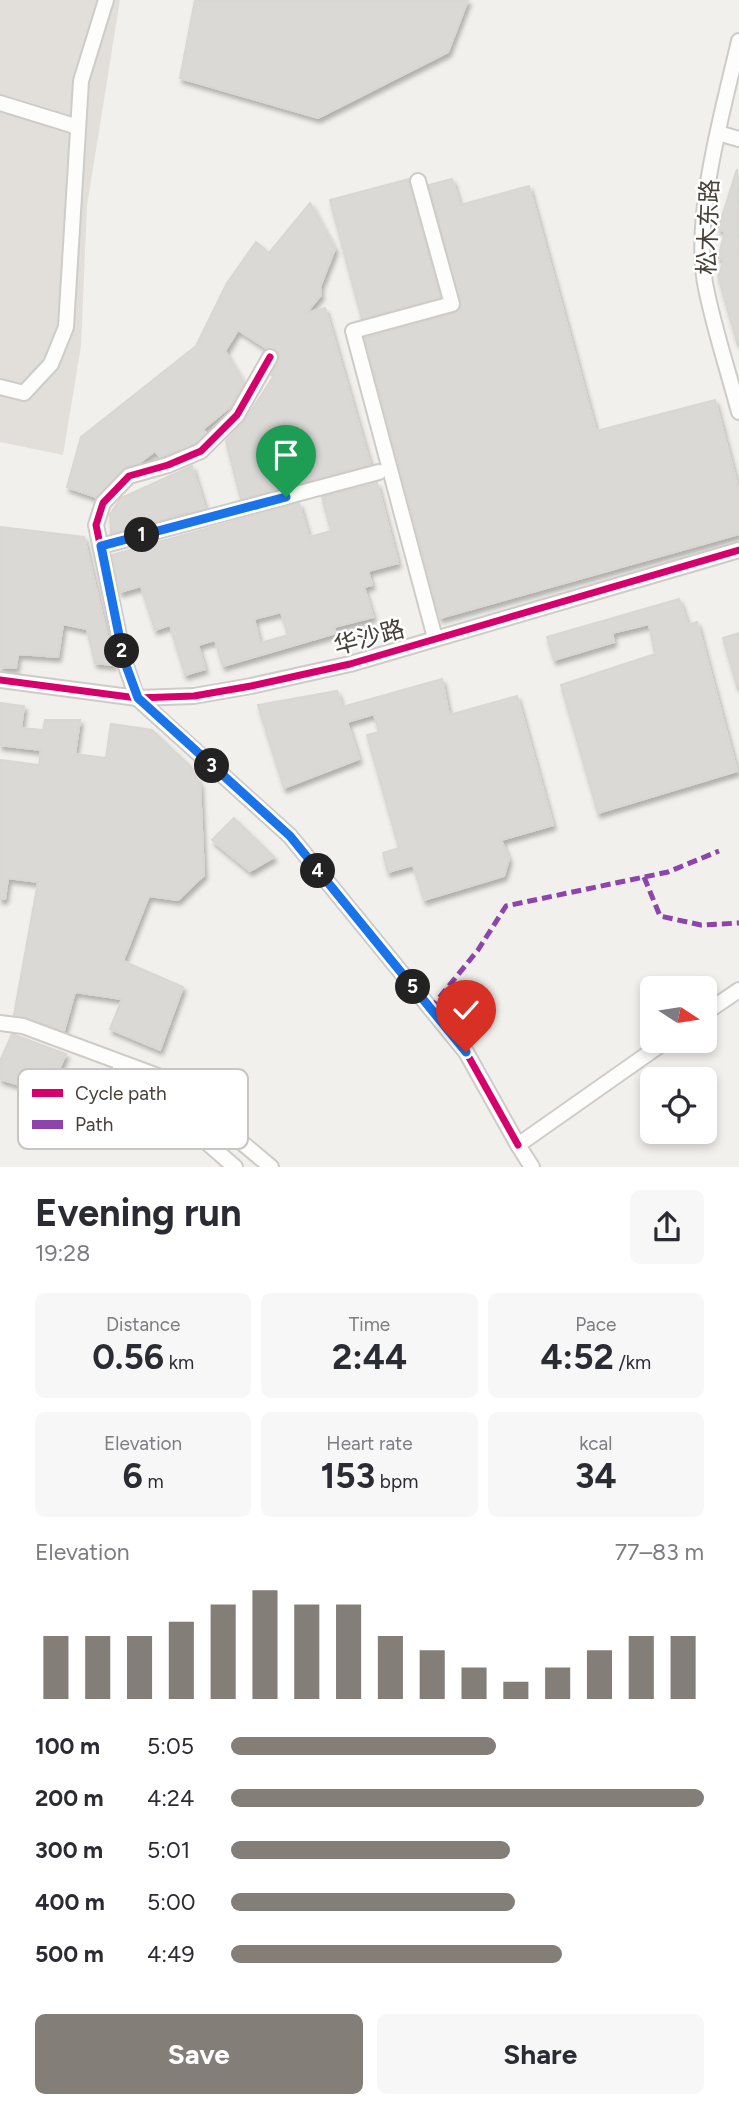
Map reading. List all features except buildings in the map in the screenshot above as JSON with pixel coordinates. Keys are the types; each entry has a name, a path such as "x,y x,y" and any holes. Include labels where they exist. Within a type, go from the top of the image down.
{"street":[{"path":"0,387 24,393 51,364 66,327 81,81 106,0"},
{"name":"松木东路","path":"739,41 710,172 704,234 704,281 739,412"},
{"path":"0,103 78,127"},
{"path":"718,133 739,139"},
{"path":"418,181 452,304 353,331 435,639"},
{"path":"270,357 237,415 201,451 129,477 103,503 96,525 124,660 138,698 290,836 466,1052 532,1167"},
{"path":"101,546 379,472"},
{"name":"华沙路","path":"0,680 138,698 194,696 251,686 350,664 739,550"},
{"path":"718,1004 739,989"},
{"path":"0,1023 23,1026 138,1069"},
{"path":"518,1146 648,1054"},
{"path":"111,1059 122,1069"},
{"path":"248,1148 271,1167"},
{"path":"214,1149 235,1167"}],"shaded area":[{"path":"0,0 120,0 87,206 81,346 63,455 0,442"}],"marked path":[{"path":"430,1009 478,950 506,906 668,872 719,851"},
{"path":"644,877 660,916 701,925 739,923"}],"cycle path":[{"path":"270,357 237,415 201,451 168,465 129,476 103,503 96,525 124,660 137,698 290,836 466,1052 518,1145"},
{"path":"0,680 137,698 194,696 251,686 350,664 739,550"}],"route":[{"path":"286,497 101,546 124,660 138,698 290,836 466,1052"}]}
